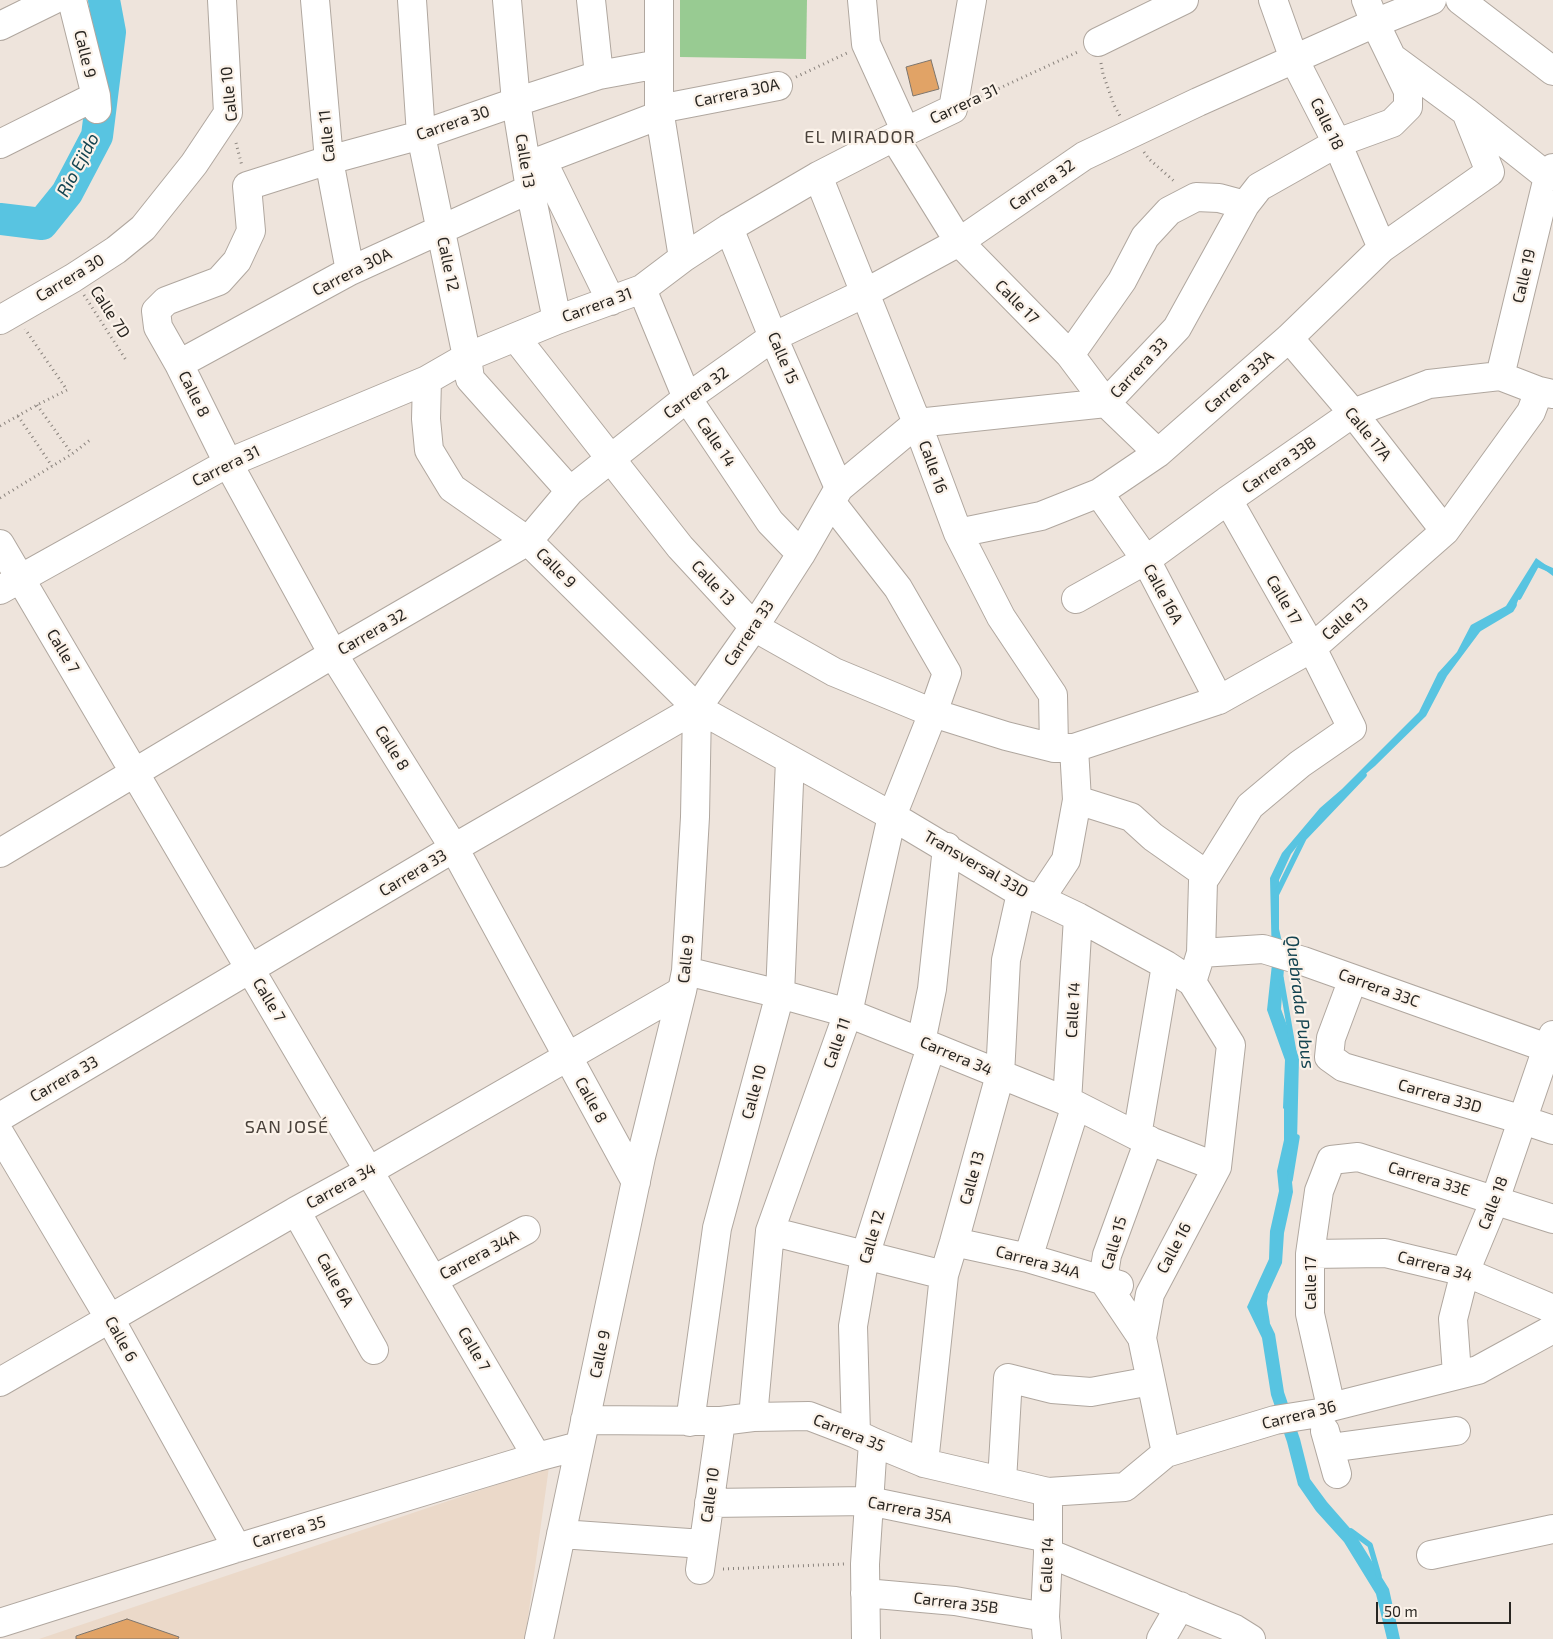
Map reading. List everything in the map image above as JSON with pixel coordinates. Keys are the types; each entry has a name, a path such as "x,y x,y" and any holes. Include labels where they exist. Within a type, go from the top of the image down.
{"street":[{"path":"0,26 53,0"},
{"name":"Calle 9","path":"0,144 96,103 72,0"},
{"name":"Calle 10","path":"222,0 228,113"},
{"name":"Calle 11","path":"315,0 329,160 350,271"},
{"name":"Calle 12","path":"412,0 421,135 470,379 570,491"},
{"name":"Calle 13","path":"507,0 516,102 533,171 557,320"},
{"path":"592,0 599,75"},
{"path":"659,0 660,112 683,258"},
{"name":"Calle 17","path":"862,0 866,44 900,134 959,242 1070,355 1106,403 1158,453"},
{"path":"953,109 972,0"},
{"path":"1098,42 1184,0"},
{"name":"Calle 18","path":"1273,0 1294,59 1337,143 1382,248"},
{"name":"Carrera 32","path":"0,853 333,654 528,541 570,491 687,398 774,337 865,293 959,242 1084,156 1294,59 1370,11 1432,0"},
{"path":"1460,0 1553,71"},
{"name":"Calle 19","path":"1370,11 1408,91 1408,107"},
{"name":"Calle 19","path":"1391,56 1551,172 1543,239 1500,376"},
{"name":"Carrera 30","path":"247,186 329,160 421,135 599,75 659,64"},
{"name":"Carrera 30A","path":"179,364 350,271 440,228 533,171 660,112 778,86"},
{"name":"Carrera 33","path":"0,1117 454,848 697,708 754,627 835,495 917,423 1106,403 1177,328 1244,205 1259,187 1337,143 1392,123 1408,107"},
{"name":"Carrera 31","path":"10,584 228,463 427,380 467,358 557,320 642,289 683,258 729,228 818,176 953,109"},
{"name":"Carrera 33A","path":"958,533 1041,516 1099,494 1158,453 1288,338 1382,248 1490,172 1466,112"},
{"name":"Carrera 30","path":"7,316 73,278 116,250 143,228 194,164 228,113"},
{"path":"533,171 611,301"},
{"name":"Calle 16","path":"818,176 917,423 958,533 1001,617 1053,695 1064,748"},
{"name":"Calle 8","path":"247,186 251,232 237,261 219,281 166,301 156,310 158,327 179,364 228,463 333,654 454,848 636,1182"},
{"path":"1070,355 1122,281 1145,237 1169,211 1196,197 1219,198 1244,205"},
{"name":"Calle 15","path":"729,228 774,337 835,495 898,588 947,673"},
{"name":"Calle 14","path":"642,289 687,398 770,522 800,554"},
{"name":"Calle 13","path":"516,338 680,547 754,627 834,672 933,713 1006,736 1064,748 1219,700 1312,648 1445,531 1546,392"},
{"name":"Calle 17A","path":"1288,338 1353,413 1445,531"},
{"path":"1500,376 1546,392"},
{"name":"Carrera 33B","path":"1076,599 1146,560 1353,413 1429,384 1500,376"},
{"name":"Calle 9","path":"427,380 426,419 429,450 452,488 528,541 697,708 695,817 684,981 636,1182 539,1639"},
{"name":"Calle 16A","path":"1099,494 1146,560 1219,700"},
{"name":"Calle 17","path":"1207,874 1250,806 1300,764 1352,728 1312,648 1228,500"},
{"name":"Calle 7","path":"0,544 10,584 135,772 537,1456"},
{"name":"Calle 11","path":"753,1417 770,1231 848,1014 892,816 947,673"},
{"name":"Transversal 33D","path":"697,708 892,816 1030,896 1078,917 1166,965 1192,982 1231,1045"},
{"name":"Calle 13","path":"924,1463 944,1275 1000,1075 1006,960 1030,896 1066,860 1077,800 1064,748"},
{"name":"Calle 10","path":"690,1422 718,1228 780,994 790,760"},
{"path":"1077,800 1131,817 1153,837 1207,874 1203,881 1201,953 1192,982"},
{"name":"Calle 12","path":"866,1639 865,1564 869,1501 854,1326 865,1256 926,1044 946,847"},
{"name":"Calle 14","path":"1028,1258 1072,1104 1078,917"},
{"name":"Carrera 33C","path":"1201,953 1284,955 1551,1044"},
{"name":"Calle 15","path":"1142,1338 1103,1280 1107,1255 1143,1138 1166,965"},
{"name":"Carrera 33D","path":"1353,979 1331,1038 1329,1057 1343,1067 1553,1130"},
{"name":"Carrera 34","path":"0,1382 567,1057 684,981 780,994 848,1014 1072,1104 1143,1138 1217,1167"},
{"name":"Calle 18","path":"1457,1374 1453,1319 1464,1272 1495,1200 1551,1044"},
{"name":"Calle 16","path":"1166,1453 1142,1338 1150,1294 1217,1167 1231,1045"},
{"name":"Calle 6","path":"0,1134 110,1319 237,1548"},
{"name":"Carrera 33E","path":"1331,1160 1358,1158 1553,1220"},
{"name":"Calle 17","path":"1331,1160 1319,1191 1310,1254 1306,1414 1330,1448 1337,1474"},
{"name":"Calle 6A","path":"296,1211 374,1350"},
{"name":"Carrera 34A","path":"433,1280 526,1230"},
{"path":"770,1231 944,1275"},
{"name":"Carrera 34A","path":"954,1242 1028,1258 1150,1294"},
{"name":"Carrera 34","path":"1310,1254 1384,1253 1464,1272 1553,1308"},
{"name":"Carrera 36","path":"1048,1492 1125,1487 1166,1453 1306,1414 1478,1370 1553,1329"},
{"path":"1002,1481 1008,1378 1052,1389 1090,1392 1151,1381"},
{"name":"Carrera 35","path":"585,1420 690,1422 753,1417 809,1416 924,1463 1048,1492"},
{"name":"Calle 10","path":"701,1557 721,1421"},
{"path":"1330,1448 1456,1431"},
{"name":"Carrera 35","path":"0,1623 537,1456 579,1446"},
{"name":"Calle 14","path":"1048,1492 1050,1632"},
{"name":"Carrera 35A","path":"709,1503 869,1501 1048,1545 1180,1606 1235,1629 1251,1639"},
{"path":"1431,1555 1553,1529"},
{"path":"561,1534 701,1557"},
{"name":"Carrera 35B","path":"865,1593 955,1601 1050,1632"},
{"path":"1161,1639 1180,1606"}],"path":[{"name":"Carrera 31","path":"953,109 1098,42"},
{"name":"Carrera 30A","path":"778,86 866,44"},
{"name":"Calle 10","path":"228,113 247,186"},
{"name":"Calle 7D","path":"73,278 126,360"},
{"path":"0,426 66,390 7,316"},
{"path":"37,405 72,454"},
{"path":"18,416 52,466"},
{"path":"0,498 72,454 90,440"},
{"path":"701,1557 865,1564"}],"shaded area":[{"path":"549,1467 525,1639 39,1639"}],"green space":[{"path":"680,0 807,0 806,59 680,57"}],"water":[{"path":"1536,558 1553,570 1553,576 1537,564 1525,583 1515,608 1485,625 1447,676 1426,716 1375,766 1349,788 1308,832 1291,854 1279,880 1279,929 1285,955 1281,1009 1299,1058 1297,1142 1291,1172 1293,1192 1284,1233 1282,1263 1262,1307 1275,1334 1284,1392 1300,1439 1310,1479 1355,1534 1389,1589 1400,1639 1387,1639 1376,1594 1344,1542 1316,1511 1298,1485 1287,1442 1271,1395 1262,1338 1247,1307 1269,1259 1270,1231 1279,1191 1277,1171 1284,1140 1285,1060 1267,1010 1272,964 1270,878 1282,853 1320,808 1342,789 1419,712 1438,673 1457,652 1471,625 1506,606"}],"building":[{"path":"931,60 939,89 913,96 906,67"},
{"path":"127,1619 179,1637 178,1639 76,1639 76,1636"}],"waterway":[{"name":"Río Ejido","path":"0,219 42,224 67,193 97,136 110,32 104,0"},
{"name":"Quebrada Pubus","path":"1519,597 1537,564 1553,571"},
{"name":"Quebrada Pubus","path":"1479,629 1511,610 1514,605"},
{"name":"Quebrada Pubus","path":"1276,895 1304,838 1364,775"},
{"name":"Quebrada Pubus","path":"1281,978 1294,1053"},
{"name":"Quebrada Pubus","path":"1290,1180 1297,1137"},
{"name":"Quebrada Pubus","path":"1265,1296 1264,1303 1267,1322"},
{"name":"Quebrada Pubus","path":"1351,1531 1370,1545 1379,1576"}],"district":[{"name":"EL MIRADOR","path":"860,137"},
{"name":"SAN JOSÉ","path":"287,1127"}]}
